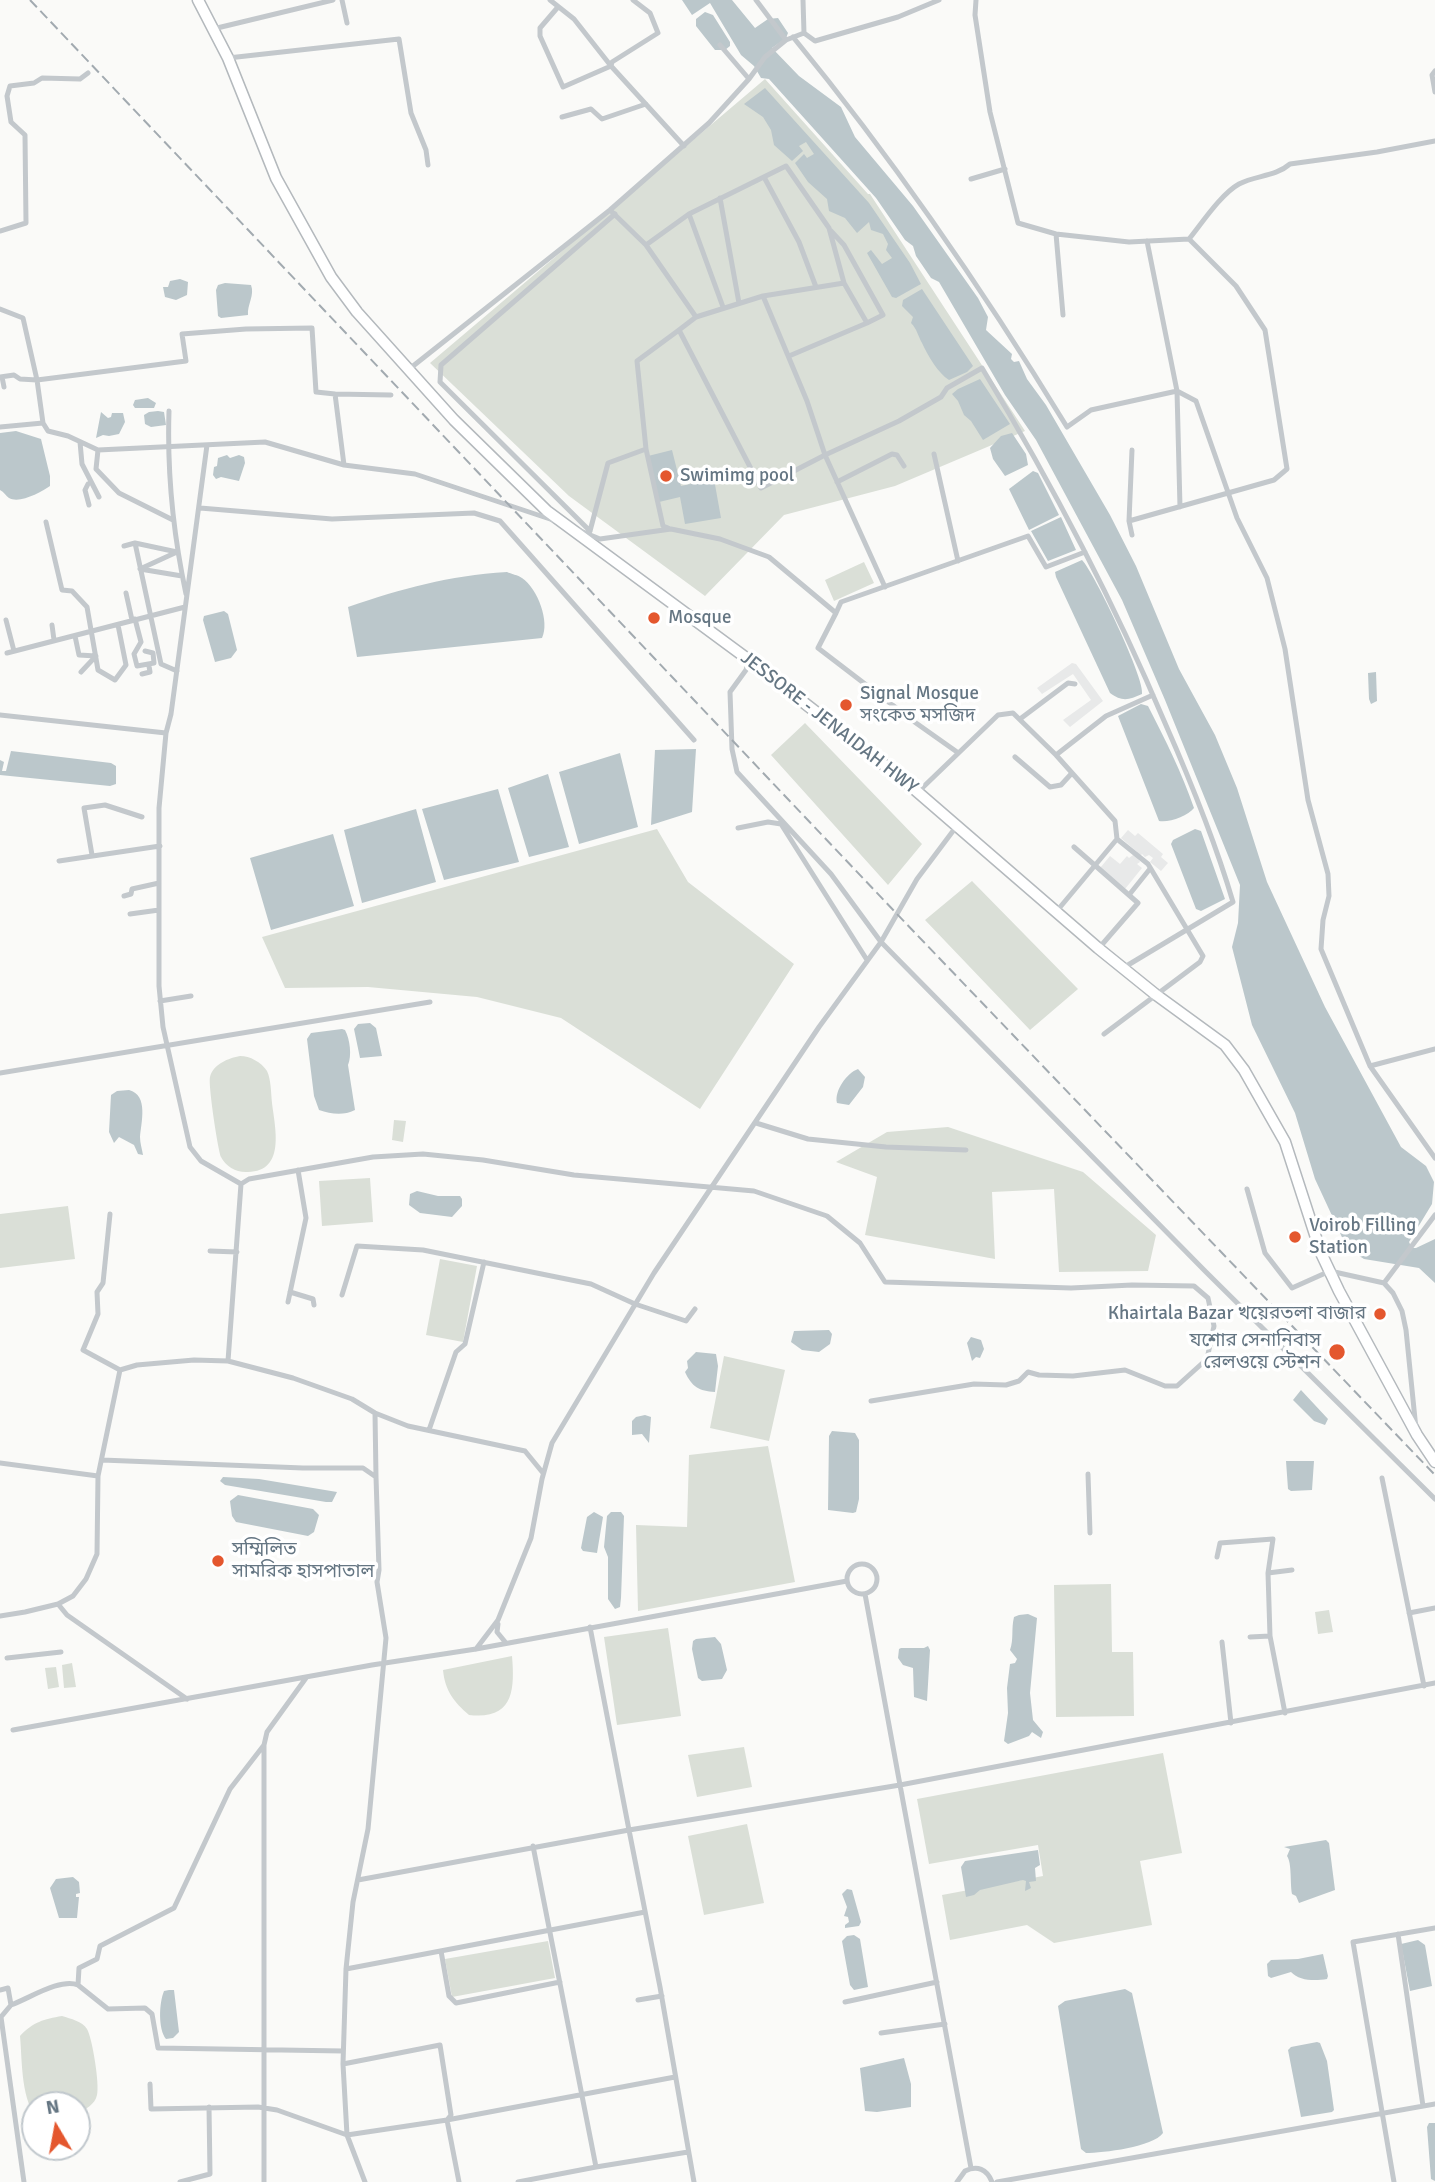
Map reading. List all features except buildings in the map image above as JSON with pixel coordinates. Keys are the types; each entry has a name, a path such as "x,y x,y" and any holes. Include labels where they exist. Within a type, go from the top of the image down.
{"highway":[{"name":"JESSORE - JENAIDAH HWY","path":"198,0 228,58 276,178 331,277 357,312 454,420 560,522 749,660 918,793 1156,995 1225,1045 1244,1070 1285,1142 1329,1271 1417,1435 1435,1462"}],"street":[{"path":"213,29 332,0"},
{"path":"342,0 347,23"},
{"path":"550,0 574,19 611,66 684,146"},
{"path":"558,7 540,28 540,36 563,87 611,66 612,62 658,33 650,13 633,0"},
{"path":"756,0 786,40"},
{"path":"803,0 804,33"},
{"path":"804,33 815,41 898,17 939,0"},
{"path":"976,0 975,15 990,112 1018,223 1056,234 1129,242 1189,239 1237,286 1265,330 1287,469 1274,480 1129,521"},
{"path":"646,449 608,463 590,531 440,382 441,365 684,146 748,79 765,57 786,40 804,33"},
{"path":"793,37 915,194 1025,358 1067,426 1091,410 1177,391 1196,401 1237,518 1267,578 1284,649 1308,800 1328,874 1329,896 1323,920 1321,949 1370,1066 1435,1158"},
{"path":"228,58 399,39 411,113 426,150 428,165"},
{"path":"720,45 748,79"},
{"path":"1435,71 1432,75 1435,92"},
{"path":"0,231 26,223 25,135 11,122 7,96 10,86 34,83 42,79 80,79 88,72"},
{"path":"562,117 591,109 602,119 646,104"},
{"path":"1189,239 1236,186 1257,176 1279,174 1290,164 1435,141"},
{"path":"646,245 689,214 786,166 844,245 883,315 789,356"},
{"path":"971,179 1004,169"},
{"path":"764,177 799,242 816,287"},
{"path":"720,198 739,303"},
{"path":"408,370 612,212"},
{"path":"612,212 646,245 696,317"},
{"path":"689,214 723,307"},
{"path":"829,228 844,283 867,323"},
{"path":"1056,234 1063,314"},
{"path":"1147,241 1177,391 1180,507"},
{"path":"836,613 769,557 720,539 663,526 646,449 636,361 696,317 763,296 844,283"},
{"path":"763,296 789,356 825,455 885,587"},
{"path":"0,309 23,318 37,380 43,423 48,430 99,450 265,442 344,465 415,474 560,522 600,539 671,529"},
{"path":"4,387 1,377 14,375 20,379 37,380 186,361 182,334 312,328 316,392 391,395"},
{"path":"678,330 761,488 899,421 941,397 947,388 982,368 1101,580 1191,782 1223,867 1233,902 1123,968"},
{"path":"12,365 14,375"},
{"path":"335,394 344,465"},
{"path":"169,411 168,445 173,520 187,597"},
{"path":"0,427 43,423"},
{"path":"80,442 82,464 99,497"},
{"path":"207,444 171,714 166,733 159,808 160,1001 163,1027 190,1147 201,1161 241,1184"},
{"path":"92,476 99,450"},
{"path":"1132,450 1129,521 1132,536"},
{"path":"837,482 892,454 897,454 904,466"},
{"path":"934,454 958,561"},
{"path":"96,469 119,493 173,520"},
{"path":"88,484 85,490 89,505"},
{"path":"200,508 332,519 474,513 500,521 694,740"},
{"path":"46,522 62,590 72,591 87,607 99,670 115,680 125,669 149,666 154,663 153,653 145,651"},
{"path":"957,752 818,648 841,602 1028,536 1046,567 1085,552"},
{"path":"124,546 135,543 177,552"},
{"path":"135,543 161,664 177,671"},
{"path":"140,569 177,552"},
{"path":"140,569 182,576"},
{"path":"126,593 141,642 134,654 137,666"},
{"path":"7,653 186,607"},
{"path":"6,620 14,651"},
{"path":"51,625 54,640"},
{"path":"117,625 125,669"},
{"path":"75,636 79,655 96,656"},
{"path":"81,672 96,656"},
{"path":"749,660 746,670 730,692 732,749 737,772 831,874 881,942 1206,1272 1435,1499"},
{"path":"142,674 150,672 149,666"},
{"path":"1020,719 1068,683 1075,684"},
{"path":"1056,755 1106,716 1153,695"},
{"path":"918,793 957,752 998,715 1013,713 1056,755 1115,821 1118,839 1148,864 1149,870 1203,956 1200,962 1104,1034"},
{"path":"0,715 166,733"},
{"path":"1016,757 1049,787 1060,785 1072,773"},
{"path":"92,855 84,808 106,805 142,817"},
{"path":"738,828 768,822 781,824 867,960"},
{"path":"476,1650 498,1620 531,1538 543,1473 552,1443 635,1304 710,1189 819,1027 881,942 895,913 956,827"},
{"path":"1056,912 1118,839"},
{"path":"59,861 160,846"},
{"path":"1074,847 1138,903 1098,948"},
{"path":"1129,895 1149,870"},
{"path":"124,896 131,894 132,889 159,883"},
{"path":"130,914 159,910"},
{"path":"160,1001 191,996"},
{"path":"0,1073 430,1002"},
{"path":"1370,1066 1435,1049"},
{"path":"756,1123 808,1139 886,1147 966,1150"},
{"path":"241,1184 249,1179 373,1157 423,1154 483,1160 573,1175 754,1191 827,1216 860,1243 885,1282 1071,1288 1132,1284 1194,1286 1208,1298 1214,1326 1207,1359 1177,1386 1165,1385 1125,1370 1073,1376 1028,1372 1019,1381 1006,1385 974,1384 870,1401"},
{"path":"288,1302 306,1218 298,1170"},
{"path":"228,1361 241,1184"},
{"path":"1247,1189 1265,1253 1293,1288 1329,1271 1384,1283 1398,1302 1406,1330 1417,1435"},
{"path":"110,1214 103,1283 97,1292 98,1314 83,1350 120,1370 137,1365 182,1361 228,1361 293,1378 352,1399 374,1413 408,1426 525,1451 543,1473"},
{"path":"1384,1283 1433,1217"},
{"path":"342,1295 357,1246 423,1250 590,1284 635,1304 685,1321 695,1309"},
{"path":"210,1251 237,1252"},
{"path":"429,1430 456,1352 465,1344 484,1262"},
{"path":"290,1292 313,1299 314,1305"},
{"path":"0,1616 58,1604 74,1596 86,1579 97,1554 98,1476 120,1370"},
{"path":"365,2182 347,2136 343,2051 346,1969 353,1902 368,1829 386,1639 377,1582 379,1570 374,1413"},
{"path":"102,1460 363,1468 376,1477"},
{"path":"0,1464 98,1476"},
{"path":"1088,1474 1090,1533"},
{"path":"1382,1478 1424,1686"},
{"path":"1217,1557 1220,1543 1273,1539 1268,1573 1270,1636 1284,1713"},
{"path":"860,1564 872,1566 878,1577 875,1588 865,1594 853,1591 847,1581 850,1570 860,1564"},
{"path":"1268,1573 1292,1570"},
{"path":"13,1730 382,1663 476,1650 847,1581"},
{"path":"865,1594 971,2168"},
{"path":"58,1604 67,1615 187,1699"},
{"path":"1409,1613 1435,1608"},
{"path":"498,1620 497,1632 506,1643"},
{"path":"590,1627 662,1996 694,2182"},
{"path":"1250,1637 1270,1636"},
{"path":"1222,1642 1231,1723"},
{"path":"7,1658 61,1652"},
{"path":"264,2182 264,1745 267,1732 306,1678"},
{"path":"358,1880 533,1846 900,1785 1435,1684"},
{"path":"78,1985 79,1968 97,1959 100,1946 174,1908 230,1789 264,1745"},
{"path":"533,1846 596,2167"},
{"path":"346,1969 645,1912"},
{"path":"1394,2182 1353,1942 1435,1928"},
{"path":"1398,1934 1423,2106"},
{"path":"441,1951 449,1996 456,2003 560,1982"},
{"path":"24,2182 1,2017 11,2005 59,1984 70,1982 78,1985 108,2009 145,2008 152,2014 158,2048 343,2051"},
{"path":"845,2002 937,1982"},
{"path":"0,1990 8,1988 11,2005"},
{"path":"638,2000 662,1996"},
{"path":"881,2034 945,2024"},
{"path":"343,2064 440,2045 451,2115 447,2120 459,2182"},
{"path":"150,2084 151,2109 258,2107 277,2110 347,2136 675,2077"},
{"path":"957,2182 960,2175 971,2168 985,2171 994,2182 1435,2104"},
{"path":"209,2107 210,2182"},
{"path":"518,2182 688,2152"},
{"path":"180,2182 210,2174"}],"shaded area":[{"path":"682,0 732,0 755,28 768,19 778,18 788,33 786,38 772,48 799,76 841,107 855,137 913,206 978,298 988,317 986,330 1012,354 1011,359 1014,362 1019,361 1027,379 1046,405 1110,515 1136,566 1179,669 1215,735 1237,788 1267,882 1325,1007 1401,1147 1426,1166 1434,1182 1432,1204 1409,1242 1412,1248 1416,1248 1435,1239 1435,1283 1419,1268 1364,1259 1347,1248 1315,1179 1295,1113 1252,1025 1232,947 1238,923 1240,885 1122,600 1036,440 1005,395 939,282 931,278 916,256 913,246 905,240 876,198 769,79 761,78 754,66 741,55 710,3 692,15"},
{"path":"705,12 713,15 730,42 730,46 725,50 715,50 696,26 696,19"},
{"path":"765,79 870,194 1025,431 895,486 784,515 705,596 569,496 430,363"},
{"path":"765,88 869,203 921,284 896,298 892,297 867,253 871,250 882,264 892,258 886,250 888,244 883,234 871,230 869,222 857,233 845,218 829,211 827,199 808,182 795,163 804,154 807,158 814,154 806,142 799,146 803,151 792,161 774,145 771,130 763,117 744,104"},
{"path":"180,279 188,282 187,295 176,300 165,297 163,287 168,287 170,281"},
{"path":"218,285 251,285 248,315 218,316 216,290"},
{"path":"922,289 973,366 967,372 949,380 930,359 911,323 913,317 902,306 903,300"},
{"path":"980,379 1010,424 983,440 952,394"},
{"path":"148,398 156,403 154,408 135,408 133,405 135,400"},
{"path":"101,412 108,418 112,413 123,413 125,422 119,434 96,438"},
{"path":"164,412 166,425 151,427 145,424 144,415"},
{"path":"16,431 41,439 50,476 50,486 19,500 9,498 0,490 0,433"},
{"path":"1012,433 1026,454 1028,465 1005,476 993,459 990,448 1001,436"},
{"path":"672,450 681,486 714,479 721,518 685,524 680,497 659,502 648,456"},
{"path":"227,455 230,458 239,455 244,457 245,463 239,481 221,477 216,479 213,475 218,458"},
{"path":"1033,471 1038,473 1059,515 1029,530 1009,489"},
{"path":"1061,517 1076,550 1048,561 1031,531"},
{"path":"1082,560 1097,584 1128,649 1142,694 1122,699 1110,693 1056,577 1055,572"},
{"path":"864,562 874,583 834,601 825,580"},
{"path":"507,572 522,578 533,590 543,615 542,638 357,657 348,607 426,584 465,576"},
{"path":"224,611 228,614 237,650 231,658 215,662 203,620 204,616"},
{"path":"1072,663 1076,664 1103,701 1070,727 1063,720 1091,700 1073,674 1042,694 1037,688"},
{"path":"1376,672 1377,701 1371,704 1368,673"},
{"path":"1141,704 1148,706 1179,769 1194,808 1173,820 1159,821 1118,716"},
{"path":"805,723 922,844 888,885 771,755"},
{"path":"696,749 692,812 651,825 655,750"},
{"path":"11,751 111,763 116,766 116,784 110,786 0,775 0,760 4,762 2,771 6,771"},
{"path":"620,753 638,827 579,844 559,772"},
{"path":"548,774 569,847 529,857 508,788"},
{"path":"498,789 519,862 444,880 422,809"},
{"path":"416,809 436,882 362,903 344,830"},
{"path":"657,829 688,882 794,964 700,1109 561,1018 477,997 368,987 285,988 262,937"},
{"path":"1195,829 1201,831 1225,899 1201,911 1196,909 1171,844 1173,840"},
{"path":"1128,830 1135,836 1138,833 1163,854 1161,857 1168,863 1161,871 1150,862 1153,858 1142,854 1137,864 1142,868 1125,889 1100,868 1110,856 1120,864 1127,856 1129,858 1137,852 1121,838"},
{"path":"333,834 354,906 271,930 250,858"},
{"path":"972,881 1078,989 1030,1030 925,920"},
{"path":"370,1023 376,1028 382,1056 360,1058 354,1029 358,1024"},
{"path":"345,1030 349,1043 348,1065 355,1110 328,1113 319,1110 314,1096 307,1039 311,1033"},
{"path":"240,1056 255,1060 267,1071 276,1136 273,1156 268,1164 260,1170 248,1172 232,1169 221,1157 210,1082 212,1072 218,1065"},
{"path":"858,1069 865,1077 863,1087 849,1105 837,1103 837,1093 842,1083"},
{"path":"129,1090 139,1097 142,1103 140,1137 143,1155 138,1154 134,1145 119,1137 114,1143 109,1132 111,1095 117,1091"},
{"path":"394,1120 406,1121 403,1142 392,1140"},
{"path":"948,1127 1083,1172 1156,1235 1148,1271 1059,1272 1054,1189 992,1192 995,1259 865,1235 877,1177 836,1162 887,1132"},
{"path":"370,1178 373,1222 322,1226 319,1181"},
{"path":"417,1191 438,1196 460,1196 462,1206 452,1217 420,1213 409,1205 410,1194"},
{"path":"68,1206 75,1259 0,1268 0,1214"},
{"path":"440,1259 477,1266 463,1342 426,1335"},
{"path":"829,1330 832,1334 830,1344 819,1352 802,1350 791,1342 794,1331"},
{"path":"971,1337 981,1340 984,1349 980,1358 976,1357 972,1361 967,1343"},
{"path":"696,1352 716,1354 718,1366 715,1392 697,1387 685,1372 688,1368 687,1361"},
{"path":"724,1356 785,1370 769,1441 710,1428"},
{"path":"1301,1390 1328,1419 1325,1425 1314,1421 1293,1400"},
{"path":"645,1415 651,1417 649,1443 642,1434 632,1435 632,1421"},
{"path":"832,1431 855,1433 859,1440 859,1499 856,1512 853,1513 828,1510 829,1436"},
{"path":"768,1446 795,1582 638,1611 636,1525 687,1527 689,1455"},
{"path":"1286,1461 1314,1461 1312,1490 1288,1489"},
{"path":"223,1477 259,1479 337,1492 332,1502 326,1502 225,1485 220,1481"},
{"path":"238,1495 313,1509 319,1515 314,1532 308,1536 236,1522 232,1516 230,1501"},
{"path":"594,1512 603,1517 597,1553 583,1551 581,1548 587,1517"},
{"path":"611,1512 621,1512 624,1516 621,1598 620,1607 615,1609 608,1599 608,1557 604,1547 607,1516"},
{"path":"1111,1584 1112,1652 1133,1652 1134,1716 1056,1717 1054,1585"},
{"path":"1329,1610 1333,1632 1318,1634 1315,1612"},
{"path":"1028,1614 1037,1618 1030,1693 1033,1720 1043,1732 1041,1738 1032,1732 1029,1736 1008,1744 1004,1741 1008,1713 1007,1688 1010,1664 1017,1659 1010,1650 1014,1617"},
{"path":"668,1628 681,1716 617,1725 604,1637"},
{"path":"715,1637 721,1644 727,1670 722,1679 702,1681 698,1678 693,1641"},
{"path":"928,1646 927,1701 914,1697 913,1668 903,1665 898,1658 901,1648"},
{"path":"512,1656 513,1681 503,1708 495,1713 469,1715 451,1696 443,1670"},
{"path":"72,1663 76,1687 64,1688 62,1665"},
{"path":"56,1667 59,1687 48,1689 45,1668"},
{"path":"744,1747 752,1787 697,1797 688,1755"},
{"path":"1163,1753 1182,1853 1140,1861 1152,1925 1054,1943 1027,1925 950,1940 942,1895 1043,1876 1038,1845 929,1864 917,1799"},
{"path":"747,1824 764,1903 704,1915 688,1836"},
{"path":"1326,1840 1329,1843 1335,1890 1299,1903 1292,1894 1287,1856 1290,1849 1284,1847"},
{"path":"1038,1850 1040,1865 1035,1868 1036,1881 1029,1882 1031,1888 1025,1891 1026,1881 1023,1880 980,1890 966,1897 961,1867 965,1861"},
{"path":"73,1877 79,1882 80,1893 76,1894 76,1897 79,1897 77,1918 59,1918 50,1888 56,1879"},
{"path":"847,1889 852,1890 861,1922 859,1926 845,1928 849,1922 848,1917 844,1916 847,1907 842,1894"},
{"path":"854,1935 860,1939 868,1987 854,1990 850,1985 842,1941 847,1936"},
{"path":"1418,1940 1425,1945 1432,1986 1410,1991 1401,1944"},
{"path":"548,1941 555,1978 452,1997 445,1959"},
{"path":"1323,1954 1327,1979 1308,1980 1291,1972 1271,1978 1268,1976 1267,1964 1271,1960 1298,1959"},
{"path":"1125,1989 1132,1993 1163,2133 1158,2138 1139,2145 1086,2153 1081,2149 1058,2006 1065,2001"},
{"path":"174,1990 179,2032 173,2038 166,2039 161,2023 162,1996 164,1991"},
{"path":"62,2016 79,2022 87,2029 97,2082 97,2095 91,2105 91,2091 26,2091 20,2036 30,2027"},
{"path":"1320,2043 1327,2061 1334,2110 1301,2117 1288,2050"},
{"path":"904,2058 911,2084 911,2107 865,2111 860,2068"},
{"path":"1429,2123 1435,2123 1435,2181 1431,2179 1427,2127"}],"railway":[{"path":"30,0 896,913 1435,1475"}],"place":[{"name":"Swimimg pool","path":"666,476"},
{"name":"Mosque","path":"654,618"},
{"name":"Signal Mosque সংকেত মসজিদ","path":"846,705"},
{"name":"Voirob Filling Station","path":"1295,1237"},
{"name":"Khairtala Bazar খয়েরতলা বাজার","path":"1380,1314"},
{"name":"যশোর সেনানিবাস রেলওয়ে স্টেশন","path":"1337,1352"},
{"name":"সম্মিলিত সামরিক হাসপাতাল","path":"218,1561"}]}
